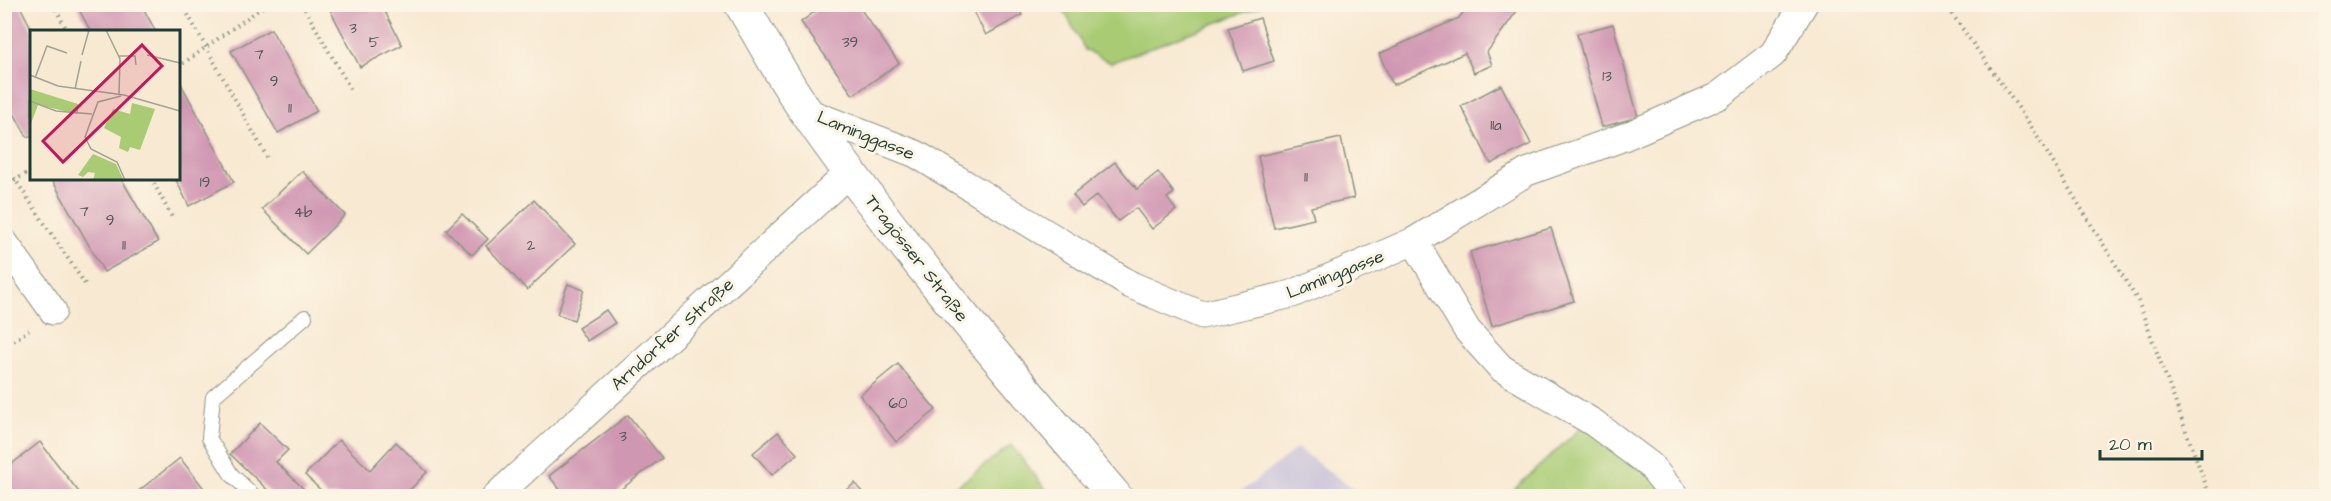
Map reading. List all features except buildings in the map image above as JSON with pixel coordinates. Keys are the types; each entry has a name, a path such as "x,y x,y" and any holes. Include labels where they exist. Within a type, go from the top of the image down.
{"main road":[{"name":"Tragösser Straße","path":"741,4 806,111 850,172 977,335 1115,496"}],"street":[{"name":"Laminggasse","path":"806,111 916,154 1131,285 1202,315 1292,294 1414,241 1527,172 1624,137 1718,96 1773,54 1804,4"},
{"name":"Arndorfer Straße","path":"496,496 850,172"},
{"path":"1414,241 1467,330 1501,368 1594,423 1650,465 1675,496"},
{"path":"4,242 53,311"}],"lane":[{"path":"254,496 231,474 209,438 213,397 305,317"}],"path":[{"path":"53,4 67,30"},
{"path":"182,4 267,157"},
{"path":"180,66 267,4"},
{"path":"302,4 351,90"},
{"path":"1945,4 2027,120 2138,301 2210,496"},
{"path":"4,163 85,284"},
{"path":"4,188 30,171"},
{"path":"152,180 173,219"}],"shaded area":[{"path":"1297,448 1363,496 1236,496"}],"green space":[{"path":"1061,5 1263,5 1111,63 1085,50"},
{"path":"1597,413 1634,434 1681,478 1693,496 1507,496"},
{"path":"1011,445 1051,496 944,496"}]}
